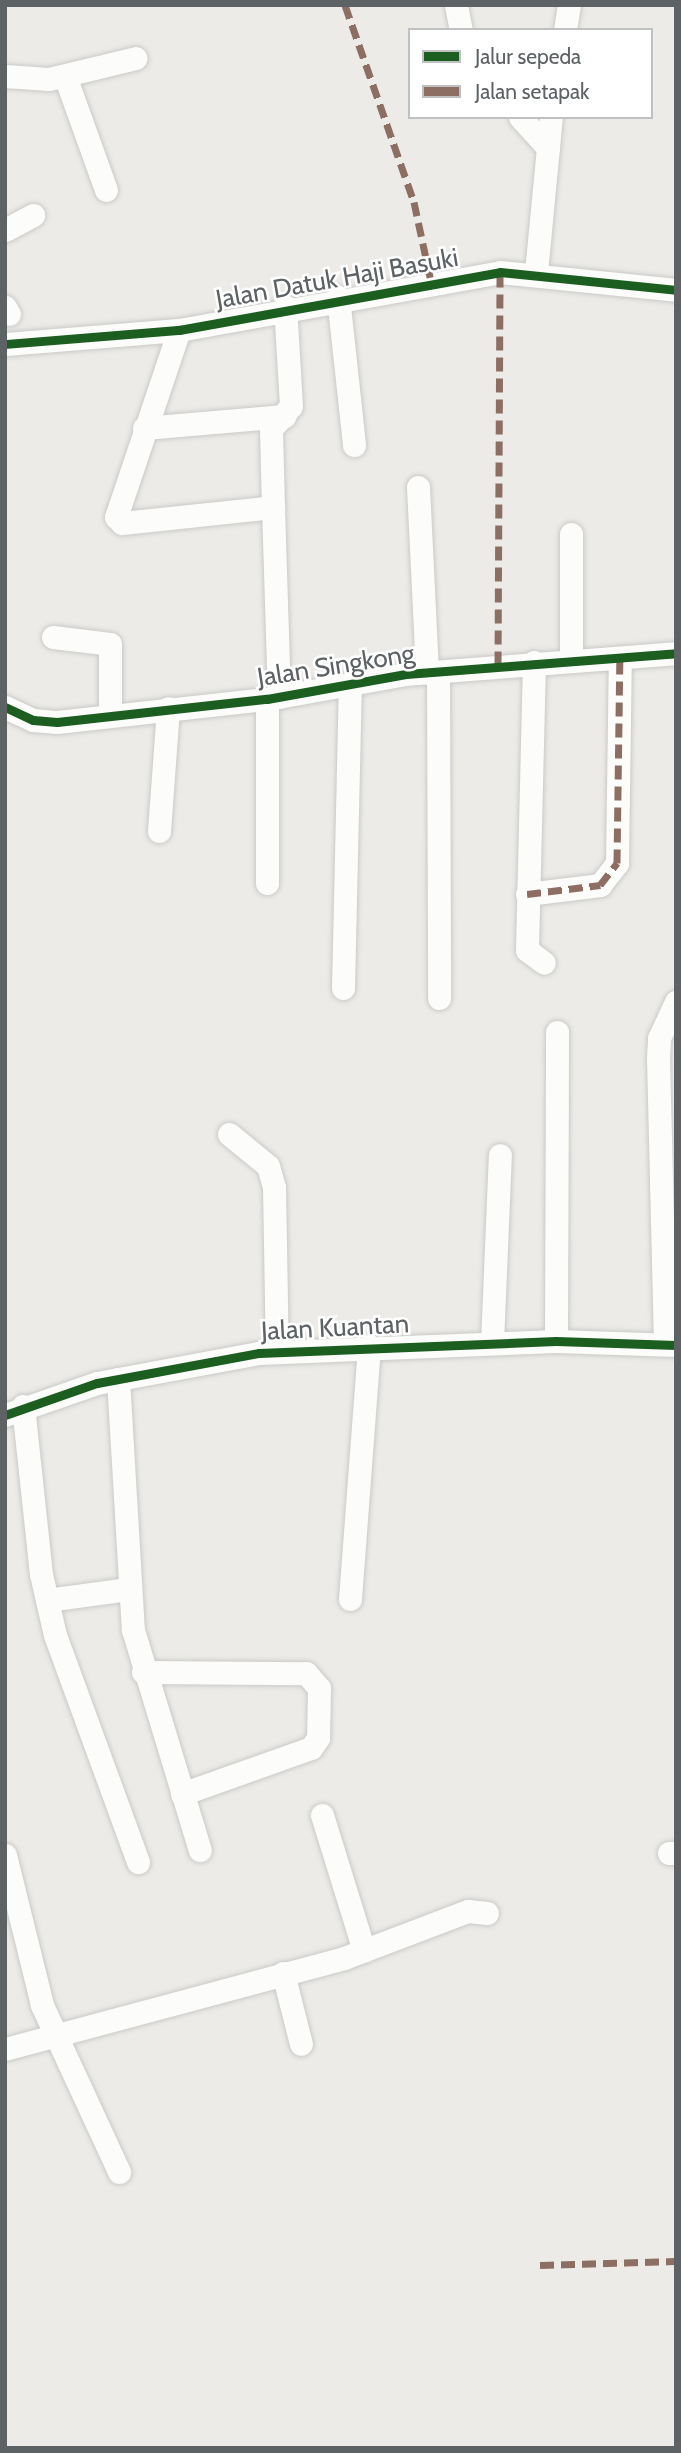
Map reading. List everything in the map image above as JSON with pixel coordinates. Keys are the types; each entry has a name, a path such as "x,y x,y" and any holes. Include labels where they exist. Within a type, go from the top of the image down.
{"street":[{"path":"456,5 461,28"},
{"path":"565,28 569,5"},
{"path":"5,76 65,76 136,58"},
{"path":"65,76 106,190"},
{"path":"522,119 548,148"},
{"path":"536,272 551,119"},
{"path":"5,230 33,215"},
{"name":"Jalan Datuk Haji Basuki","path":"5,344 179,330 338,297 536,272 676,290"},
{"path":"338,297 354,445"},
{"path":"267,883 273,698 271,429 291,405 285,306"},
{"path":"179,330 115,509 122,523 273,507"},
{"path":"144,428 284,416"},
{"path":"418,487 432,673 439,998"},
{"path":"571,534 571,660"},
{"path":"53,637 110,644 110,715"},
{"name":"Jalan Singkong","path":"5,706 33,720 110,715 273,698 432,673 534,662 676,653"},
{"path":"527,894 600,885 617,863 620,658"},
{"path":"534,662 527,894 528,956 544,962"},
{"path":"344,988 350,684"},
{"path":"159,831 168,708"},
{"path":"670,1345 658,1058 659,1038 676,1002"},
{"path":"556,1341 557,1032"},
{"path":"229,1134 268,1166 274,1187 276,1352"},
{"path":"492,1343 500,1155"},
{"name":"Jalan Kuantan","path":"14,1410 118,1379 276,1352 369,1346 556,1341 670,1345"},
{"path":"350,1599 369,1346"},
{"path":"118,1379 128,1590 143,1672 200,1850"},
{"path":"14,1410 47,1600 138,1862"},
{"path":"47,1600 128,1590"},
{"path":"143,1672 306,1673 319,1689 318,1738 310,1748 182,1794"},
{"path":"322,1815 364,1951"},
{"path":"5,1856 42,2005 58,2032 119,2172"},
{"path":"5,2049 58,2032 364,1951 468,1911 487,1913"},
{"path":"283,1973 301,2044"}],"marked path":[{"path":"345,5 414,202 431,281"},
{"path":"498,665 500,272"},
{"path":"527,894 600,885 617,863 620,658"},
{"path":"540,2265 676,2261"}],"cycle path":[{"path":"5,344 179,330 500,272 676,290"},
{"path":"5,707 33,720 57,722 267,699 406,674 676,653"},
{"path":"5,1415 97,1383 259,1353 556,1341 676,1345"}]}
